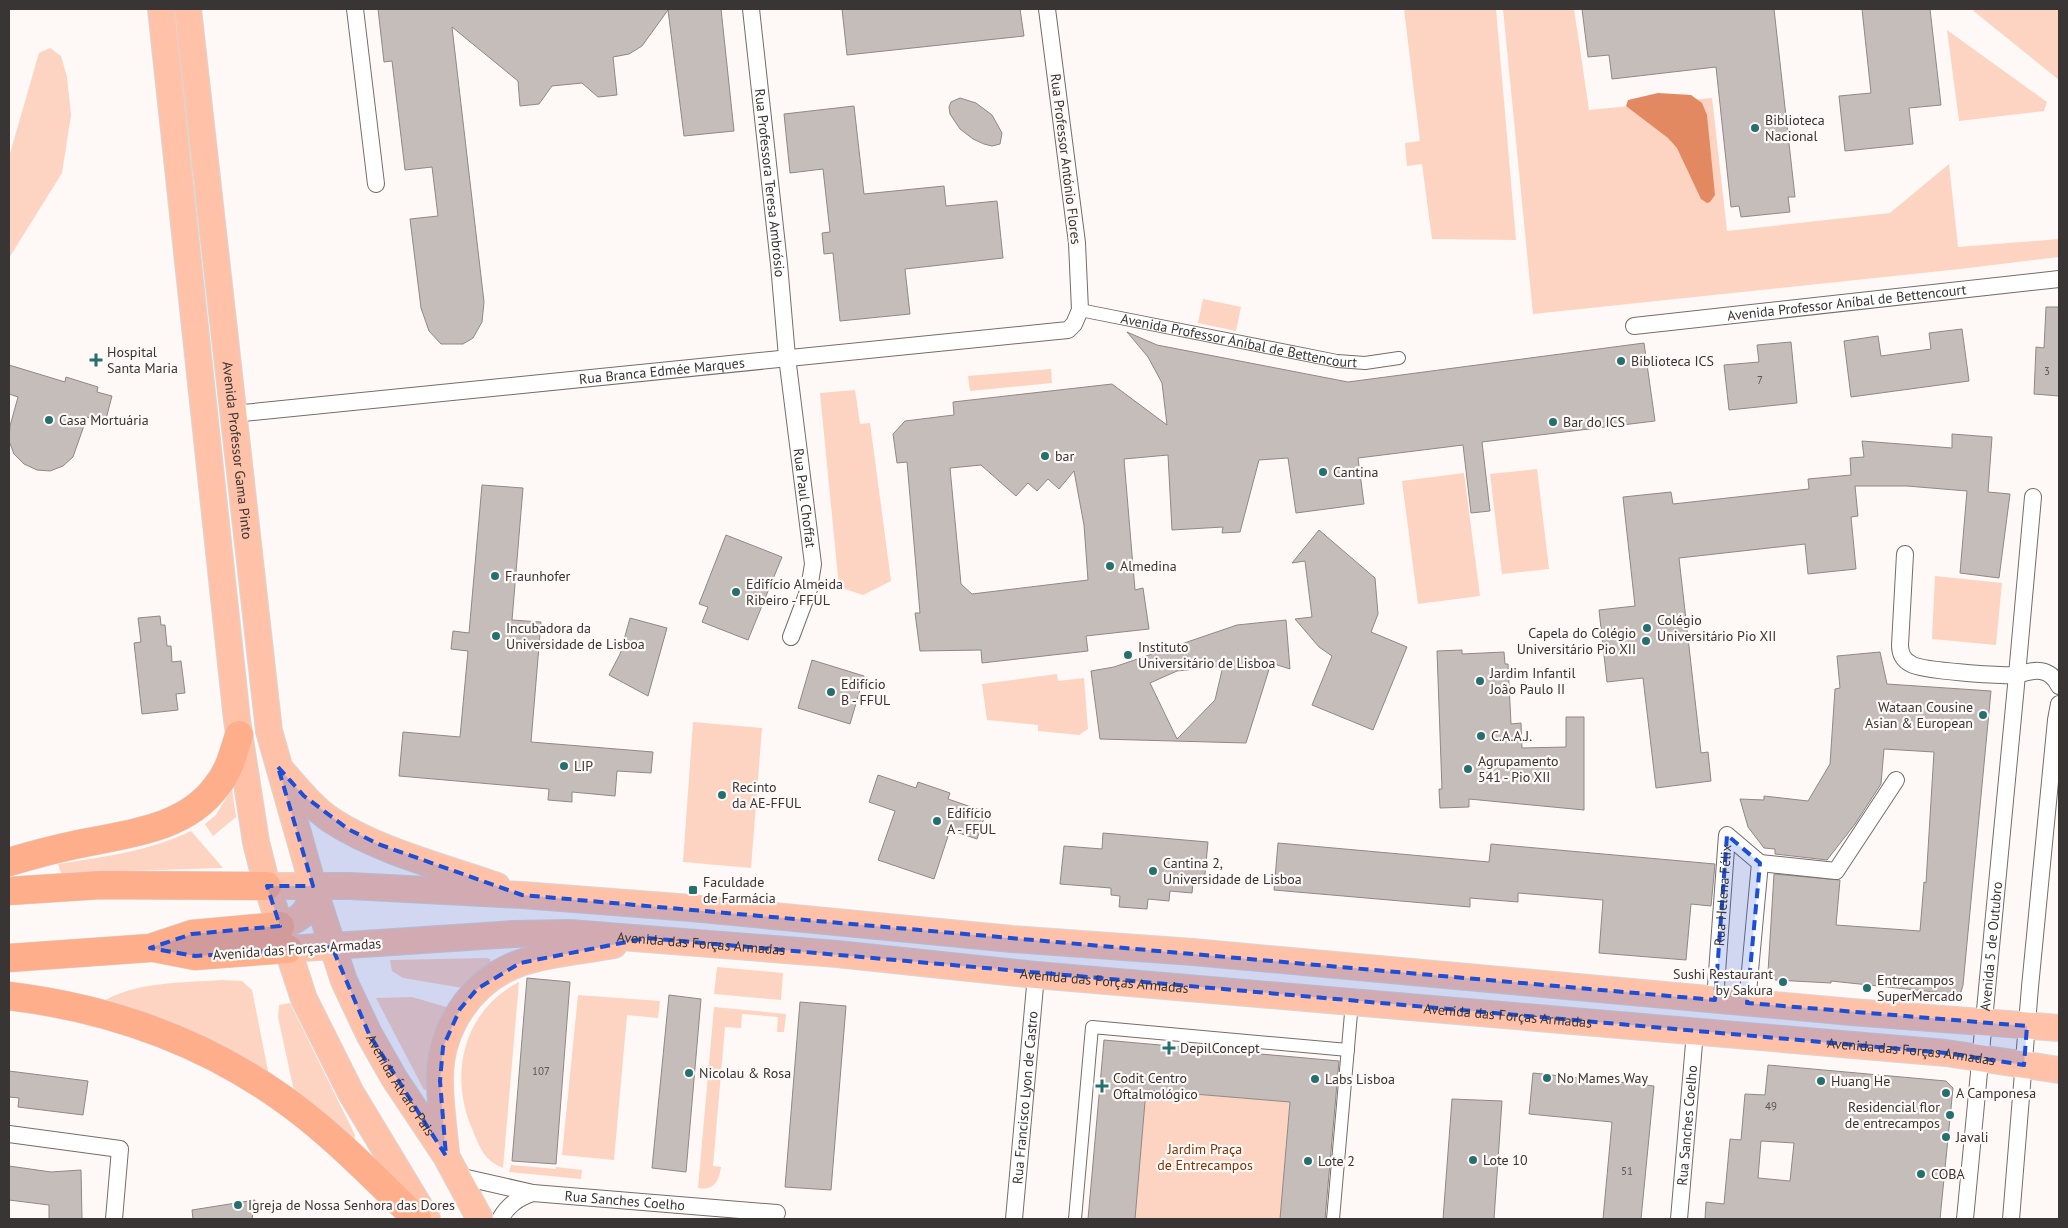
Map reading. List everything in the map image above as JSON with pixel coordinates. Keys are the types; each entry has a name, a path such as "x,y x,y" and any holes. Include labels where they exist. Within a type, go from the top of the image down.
{"highway":[{"path":"9,862 50,850 134,832 172,821 186,814 202,803 225,775 239,736"},
{"path":"9,891 101,885 267,886"},
{"name":"Avenida das Forças Armadas","path":"9,958 150,948 195,956 284,938"},
{"path":"9,996 63,1004 123,1019 183,1042 227,1063 281,1096 319,1127 417,1219"}],"main road":[{"name":"Avenida Professor Gama Pinto","path":"161,9 239,736 256,842 267,886 284,938"},
{"name":"Avenida Professor Gama Pinto","path":"188,9 264,705 278,767 313,886"},
{"path":"278,767 304,796 330,820 349,831 378,844 522,895"},
{"path":"267,886 313,886 522,895 691,908 1012,939 1221,954 1747,1003 2059,1028"},
{"name":"Avenida das Forças Armadas","path":"313,886 310,907 302,917 292,923 284,938 332,947 514,934 570,933 647,938 837,954 1036,975 1946,1053 2059,1070"},
{"name":"Avenida Álvaro Pais","path":"313,886 344,981 369,1034 394,1078 452,1166 480,1219"},
{"path":"284,938 304,999 351,1092 427,1219"},
{"path":"452,1166 440,1081 443,1047 460,1009 477,989 487,980 520,963 547,956 647,938"}],"street":[{"path":"356,9 376,184"},
{"name":"Rua Professora Teresa Ambrósio","path":"751,9 779,264 787,357"},
{"name":"Rua Professor António Flores","path":"1047,9 1077,243 1080,310"},
{"name":"Avenida Professor Aníbal de Bettencourt","path":"1634,326 2059,279"},
{"name":"Rua Branca Edmée Marques","path":"233,414 787,357 818,356 1062,332 1072,326 1080,310"},
{"name":"Avenida Professor Aníbal de Bettencourt","path":"1080,310 1337,361 1365,363 1399,358"},
{"name":"Rua Paul Choffat","path":"787,357 813,564 809,589 791,637"},
{"name":"Avenida 5 de Outubro","path":"1965,1219 2034,497"},
{"path":"1905,554 1900,650 1905,660 1920,667 1996,675 2017,675 2039,670 2052,676 2059,686"},
{"path":"2011,1219 2027,1026 2059,704"},
{"path":"1747,1003 1760,863 1836,871 1896,780"},
{"name":"Rua Helena Félix","path":"1715,1000 1727,835 1760,863"},
{"name":"Rua Francisco Lyon de Castro","path":"1014,1219 1036,975"},
{"path":"1333,1219 1352,1002"},
{"path":"1074,1219 1092,1027 1348,1050"},
{"name":"Rua Sanches Coelho","path":"1679,1219 1696,1032"},
{"path":"9,1134 120,1149 114,1219"},
{"name":"Rua Sanches Coelho","path":"452,1166 533,1193 776,1213"},
{"path":"500,1219 509,1206 520,1197 533,1193"}],"highlighted area":[{"path":"278,767 304,796 348,829 378,844 522,895 1715,1000 1727,835 1760,863 1747,1003 2027,1026 2024,1065 1946,1053 647,938 520,963 477,989 460,1009 443,1047 440,1081 446,1156 369,1034 332,947 195,956 150,948 192,934 280,926 267,886 313,886"}],"green space":[{"path":"1404,9 1496,9 1516,240 1432,239 1422,164 1407,166 1405,143 1420,141"},
{"path":"1503,9 1574,9 1589,110 1712,98 1727,231 1890,213 1949,164 1958,247 2059,239 2059,257 1533,314"},
{"path":"1971,9 2059,9 2059,80"},
{"path":"1947,30 2047,102 2044,111 1959,121"},
{"path":"50,48 61,56 67,77 71,115 62,173 9,258 9,157 39,53"},
{"path":"1203,299 1241,307 1236,331 1198,323"},
{"path":"1051,369 1052,383 970,391 968,376"},
{"path":"855,390 860,424 870,423 891,581 863,595 839,587 820,393"},
{"path":"1537,469 1549,569 1502,574 1490,474"},
{"path":"1464,473 1480,596 1418,604 1402,481"},
{"path":"1935,576 2002,583 1996,645 1932,639"},
{"path":"1057,674 1058,681 1084,678 1088,729 1079,735 1038,731 1038,725 987,720 982,684"},
{"name":"Recinto da AE-FFUL","path":"693,722 762,728 751,868 683,862"},
{"path":"232,788 236,817 213,836 205,824 216,815"},
{"path":"191,831 223,868 61,873 58,864 109,856 160,844"},
{"path":"490,959 491,964 463,988 403,978 392,971 390,960"},
{"path":"717,967 783,973 781,1000 714,994"},
{"path":"222,980 242,981 252,990 269,1076 100,1003 114,996 144,987 160,984"},
{"path":"519,982 503,1168 487,1157 473,1131 466,1110 462,1088 462,1067 466,1046 473,1027 500,994"},
{"path":"578,995 660,1001 658,1018 627,1015 614,1160 562,1155"},
{"path":"412,997 450,1008 427,1089 424,1090 376,998"},
{"path":"290,1003 355,1135 354,1139 351,1139 294,1091 278,1017 279,1005"},
{"path":"714,1007 786,1014 784,1032 777,1032 778,1017 742,1014 741,1028 725,1027 713,1166 721,1167 715,1184 704,1189 698,1188"},
{"name":"Jardim Praça de Entrecampos","path":"1146,1090 1290,1102 1280,1219 1135,1219"},
{"path":"511,1165 582,1170 581,1179 509,1172"}],"shaded area":[{"path":"1658,93 1691,95 1702,103 1707,115 1715,195 1710,202 1707,203 1701,199 1677,148 1668,138 1626,106 1628,100"}],"building":[{"path":"378,9 721,9 734,131 684,136 668,10 642,46 629,54 613,57 617,95 598,97 582,83 552,86 539,104 520,106 518,81 452,27 484,302 482,322 473,338 463,344 441,344 429,331 421,308 410,219 438,216 432,167 405,170 392,61 384,62"},
{"path":"842,9 1020,9 1024,36 847,55"},
{"name":"Biblioteca Nacional","path":"1582,9 1774,9 1795,197 1788,197 1790,212 1741,217 1739,206 1731,207 1716,67 1612,79 1609,55 1588,57"},
{"name":"Biblioteca Nacional","path":"1862,9 1930,9 1941,105 1909,108 1913,144 1845,151 1839,96 1871,93"},
{"path":"960,98 976,103 992,115 1002,133 1000,144 992,146 984,144 973,139 960,129 950,114 949,107 951,102"},
{"path":"854,106 864,194 944,186 946,206 997,201 1003,258 905,269 910,314 840,321 833,253 824,254 822,233 830,232 823,169 790,173 784,114"},
{"path":"2046,307 2059,307 2059,396 2034,394 2036,347 2044,348"},
{"path":"1962,329 1969,381 1851,397 1844,341 1878,336 1881,356 1931,349 1929,333"},
{"path":"1127,332 1157,345 1348,382 1644,343 1655,421 1482,442 1490,511 1471,513 1463,445 1358,458 1364,504 1296,513 1288,458 1259,460 1240,532 1222,533 1223,527 1172,530 1168,455 1124,459 1135,590 1143,588 1149,629 1086,636 1088,651 982,663 981,650 920,651 915,613 920,613 907,462 897,463 893,434 905,421 954,415 953,402 1112,384 1167,425 1162,383 1148,357","holes":["981,465 1016,496 1028,483 1037,491 1048,479 1059,489 1074,471 1084,525 1088,580 972,594 961,584 950,468"]},
{"path":"1791,342 1797,403 1729,410 1724,365 1759,362 1757,345"},
{"name":"Casa Mortuária","path":"9,365 65,382 66,377 98,387 97,392 112,396 105,423 87,417 73,457 63,466 50,471 37,470 24,464 14,454 9,441 10,426 18,397 9,394"},
{"name":"Colégio Universitário Pio XII","path":"1952,434 1992,437 1988,492 2010,494 1999,578 1960,573 1967,491 1907,486 1855,486 1858,516 1851,517 1856,569 1808,574 1805,544 1679,558 1701,753 1708,752 1711,781 1656,788 1643,678 1607,682 1599,610 1635,606 1623,497 1671,492 1673,504 1809,489 1808,479 1851,475 1850,458 1864,457 1862,441 1952,448"},
{"name":"Incubadora da Universidade de Lisboa","path":"482,485 523,488 512,620 541,622 531,742 653,752 651,773 617,771 615,796 572,792 572,802 548,800 549,789 399,776 403,732 460,737 468,651 451,649 453,631 469,633"},
{"path":"1319,530 1375,578 1378,614 1371,632 1407,647 1373,730 1312,705 1332,656 1319,647 1295,619 1312,617 1305,561 1292,563"},
{"name":"Edifício Almeida Ribeiro - FFUL","path":"726,535 782,557 748,640 702,622 708,607 699,604"},
{"path":"160,616 161,625 165,625 167,646 171,646 172,662 181,661 185,693 176,694 178,710 142,714 134,643 141,642 138,618"},
{"path":"630,618 667,628 648,696 609,675 620,654"},
{"path":"1286,620 1290,669 1271,663 1246,743 1100,739 1091,671 1114,667 1237,625","holes":["1223,666 1215,700 1177,739 1150,683 1177,671"]},
{"name":"C.A.A.J.","path":"1462,650 1462,654 1504,652 1505,664 1508,664 1511,724 1521,723 1522,748 1566,747 1566,717 1584,717 1584,810 1469,799 1469,807 1440,808 1439,789 1442,789 1437,651"},
{"path":"1880,652 1887,684 1991,691 1963,985 1961,992 1954,994 1831,981 1831,983 1775,980 1768,972 1774,874 1840,880 1836,925 1920,931 1924,882 1926,883 1934,752 1884,749 1881,784 1855,824 1827,860 1775,854 1775,849 1764,848 1748,827 1740,799 1764,800 1764,796 1808,801 1830,764 1835,689 1840,688 1837,656"},
{"name":"Edifício B - FFUL","path":"812,660 864,676 850,724 798,708"},
{"name":"Edifício A - FFUL","path":"878,775 916,788 918,782 950,793 948,799 986,812 977,839 950,830 934,879 878,860 895,811 869,802"},
{"name":"Cantina 2, Universidade de Lisboa","path":"1103,833 1208,842 1204,884 1193,883 1192,893 1170,891 1169,901 1148,899 1147,909 1119,907 1120,896 1111,895 1111,888 1060,884 1064,846 1102,849"},
{"path":"1278,843 1489,862 1491,844 1715,864 1711,906 1691,904 1686,960 1599,953 1603,900 1518,893 1518,902 1470,898 1470,907 1274,890"},
{"path":"527,978 570,982 556,1164 512,1161"},
{"path":"669,995 701,999 686,1172 652,1168"},
{"path":"800,1002 846,1006 831,1190 785,1187"},
{"name":"Lote 2","path":"1104,1040 1339,1061 1325,1219 1280,1219 1290,1102 1146,1090 1135,1219 1088,1219"},
{"path":"1768,1065 1946,1081 1953,1088 1940,1219 1705,1219 1706,1202 1724,1204 1730,1139 1741,1140 1745,1094 1765,1095","holes":["1761,1141 1794,1143 1790,1181 1758,1178"]},
{"path":"9,1071 88,1081 83,1115 18,1107 19,1098 9,1097"},
{"path":"1533,1073 1654,1086 1641,1219 1603,1219 1612,1122 1529,1114"},
{"name":"Lote 10","path":"1452,1099 1502,1101 1494,1219 1443,1219"},
{"path":"9,1166 51,1172 81,1170 82,1219 49,1219 49,1205 9,1200"},
{"name":"Igreja de Nossa Senhora das Dores","path":"255,1200 252,1219 193,1219 192,1210"}],"place":[{"name":"Biblioteca Nacional","path":"1755,128"},
{"name":"Hospital Santa Maria","path":"96,360"},
{"name":"Biblioteca ICS","path":"1621,361"},
{"name":"Casa Mortuária","path":"49,420"},
{"name":"Bar do ICS","path":"1553,422"},
{"name":"bar","path":"1045,456"},
{"name":"Cantina","path":"1323,472"},
{"name":"Almedina","path":"1110,566"},
{"name":"Fraunhofer","path":"495,576"},
{"name":"Edifício Almeida Ribeiro - FFUL","path":"736,592"},
{"name":"Colégio Universitário Pio XII","path":"1647,628"},
{"name":"Incubadora da Universidade de Lisboa","path":"496,636"},
{"name":"Capela do Colégio Universitário Pio XII","path":"1646,641"},
{"name":"Instituto Universitário de Lisboa","path":"1128,655"},
{"name":"Jardim Infantil João Paulo II","path":"1480,681"},
{"name":"Edifício B - FFUL","path":"831,692"},
{"name":"Wataan Cousine Asian & European","path":"1983,715"},
{"name":"C.A.A.J.","path":"1481,736"},
{"name":"LIP","path":"564,766"},
{"name":"Agrupamento 541 - Pio XII","path":"1468,769"},
{"name":"Recinto da AE-FFUL","path":"722,795"},
{"name":"Edifício A - FFUL","path":"937,821"},
{"name":"Cantina 2, Universidade de Lisboa","path":"1153,871"},
{"name":"Faculdade de Farmácia","path":"693,890"},
{"name":"Sushi Restaurant by Sakura","path":"1783,982"},
{"name":"Entrecampos SuperMercado","path":"1867,988"},
{"name":"DepilConcept","path":"1169,1048"},
{"name":"Nicolau & Rosa","path":"689,1073"},
{"name":"No Mames Way","path":"1547,1078"},
{"name":"Labs Lisboa","path":"1315,1079"},
{"name":"Huang He","path":"1821,1081"},
{"name":"Codit Centro Oftalmológico","path":"1102,1086"},
{"name":"A Camponesa","path":"1946,1093"},
{"name":"Residencial flor de entrecampos","path":"1950,1115"},
{"name":"Javali","path":"1946,1137"},
{"name":"Lote 10","path":"1473,1160"},
{"name":"Lote 2","path":"1308,1161"},
{"name":"COBA","path":"1921,1174"},
{"name":"Igreja de Nossa Senhora das Dores","path":"238,1205"}]}
